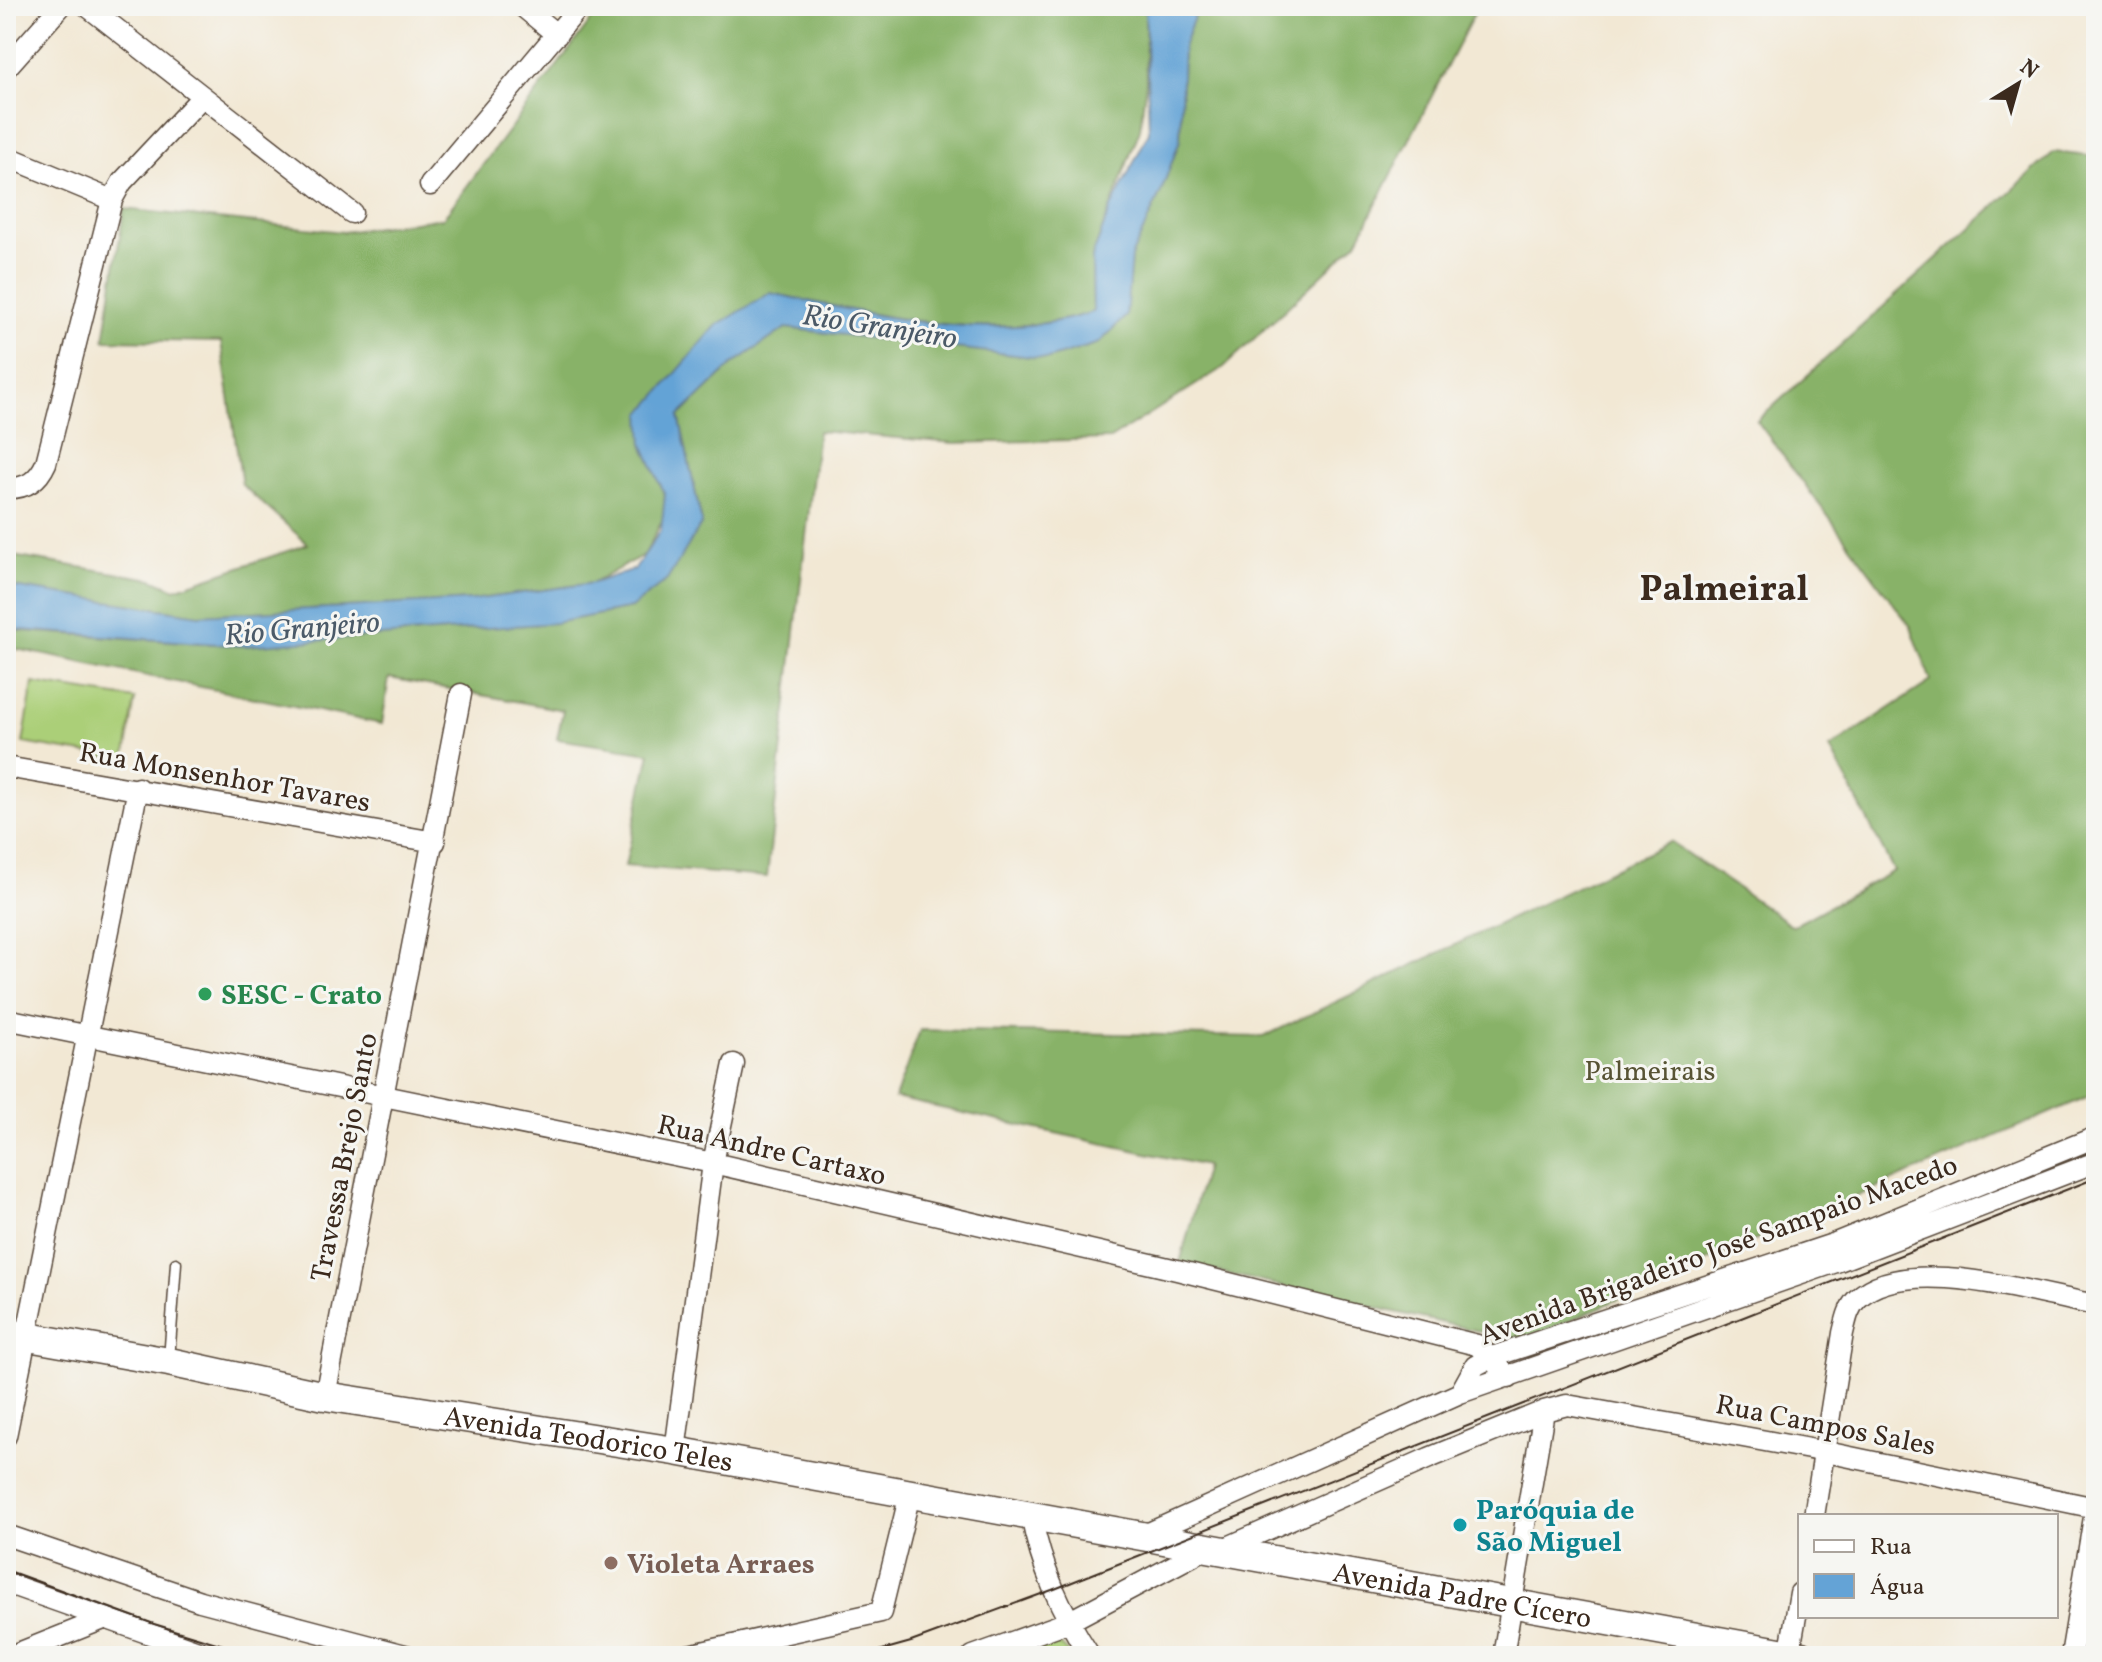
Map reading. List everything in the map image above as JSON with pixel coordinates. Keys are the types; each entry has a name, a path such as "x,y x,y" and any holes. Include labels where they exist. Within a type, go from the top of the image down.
{"main road":[{"name":"Avenida Teodorico Teles","path":"16,1335 169,1362 325,1396 675,1451 1173,1542"},
{"name":"Avenida Padre Cícero","path":"1173,1542 1793,1655"}],"street":[{"path":"6,68 61,6"},
{"path":"87,6 352,213"},
{"path":"522,6 557,35"},
{"path":"430,185 580,6"},
{"path":"6,488 26,486 41,474 46,463 112,200 122,182 201,98"},
{"path":"6,156 112,200"},
{"name":"Travessa Brejo Santo","path":"325,1396 435,842 461,694"},
{"name":"Rua Monsenhor Tavares","path":"6,767 435,842"},
{"path":"6,1436 16,1335 88,1034 138,788"},
{"name":"Rua Andre Cartaxo","path":"6,1019 383,1093 713,1163 1177,1270 1477,1345 1509,1377"},
{"path":"675,1451 713,1163 734,1064"},
{"name":"Avenida Brigadeiro José Sampaio Macedo","path":"1460,1393 1475,1366 1492,1357 1833,1244 2096,1137"},
{"name":"Avenida Brigadeiro José Sampaio Macedo","path":"1142,1536 1460,1393 1839,1261 2096,1162"},
{"path":"2000,1177 2007,1196"},
{"path":"1814,1514 1843,1333 1848,1314 1858,1298 1892,1281 1937,1277 2096,1305"},
{"name":"Rua Campos Sales","path":"1544,1411 1567,1405 1588,1407 2096,1507"},
{"path":"973,1656 1068,1622 1214,1549 1544,1411"},
{"path":"1503,1656 1544,1411"},
{"path":"684,1656 881,1612 910,1494"},
{"path":"2071,1656 2096,1507"},
{"path":"1031,1515 1038,1554 1068,1622 1090,1656"},
{"path":"6,1535 200,1601 409,1656"},
{"path":"6,1583 212,1656"},
{"path":"1793,1655 1798,1611"},
{"path":"11,1656 106,1618"}],"lane":[{"path":"169,1362 176,1263"}],"green space":[{"path":"602,6 1145,6 1146,82 1140,129 1092,257 1093,312 1054,322 973,326 890,317 770,293 643,444 665,495 663,519 645,554 593,583 472,600 199,615 6,586 6,555 152,579 175,589 308,544 242,485 221,342 104,340 124,209 343,232 443,218"},
{"path":"1198,6 1478,6 1357,242 1224,367 1110,439 954,443 818,431 767,877 625,866 650,753 557,739 563,710 389,678 382,724 6,647 6,630 245,646 555,623 631,608 702,523 679,416 733,364 786,328 1048,359 1099,343 1126,316 1131,257 1160,194 1180,140 1183,47"},
{"name":"Palmeirais","path":"2054,152 2096,157 2096,1093 1522,1341 1180,1263 1206,1166 895,1098 920,1030 1263,1037 1670,842 1793,926 1894,871 1830,748 1931,681 1911,627 1757,421"},
{"path":"33,683 135,699 125,760 23,743"},
{"path":"1051,1636 1072,1656 1003,1656"}],"water":[{"name":"Rio Granjeiro","path":"1145,6 1198,6 1183,47 1180,140 1160,194 1131,257 1126,316 1099,343 1048,359 786,328 733,364 679,416 702,523 667,580 631,608 555,623 245,646 6,629 6,586 199,615 472,600 593,583 635,569 661,530 665,495 643,444 641,414 716,326 770,293 890,317 973,326 1054,322 1093,312 1092,257 1110,210 1149,132"}],"tram line":[{"path":"861,1656 911,1642 1052,1590 2096,1178"},
{"path":"6,1570 154,1624 259,1656"}],"place":[{"name":"SESC - Crato","path":"205,994"},
{"name":"Paróquia de São Miguel","path":"1460,1525"},
{"name":"Violeta Arraes","path":"611,1563"}],"district":[{"name":"Palmeiral","path":"1724,587"}]}
